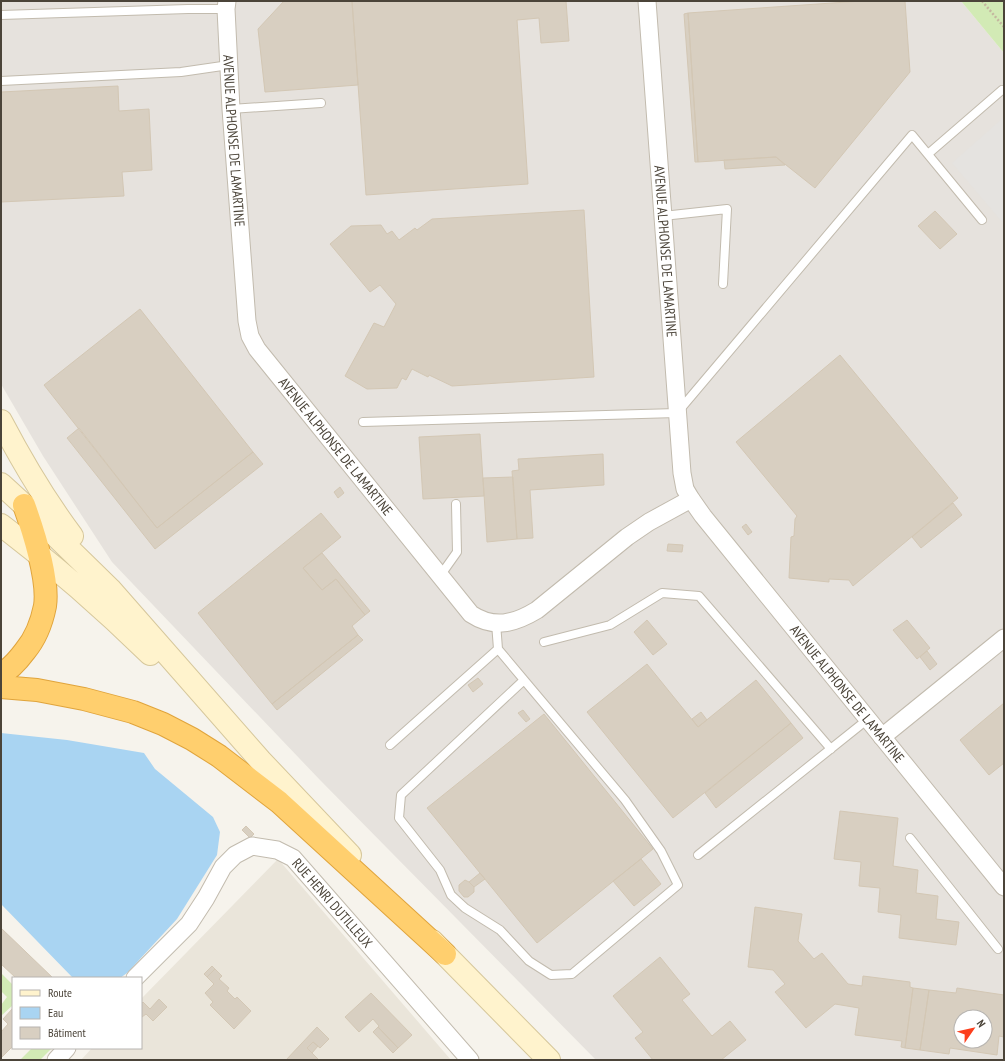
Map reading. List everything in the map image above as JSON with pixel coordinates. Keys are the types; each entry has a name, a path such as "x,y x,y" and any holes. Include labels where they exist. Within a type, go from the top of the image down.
{"highway":[{"path":"1,674 18,660 31,644 45,606 44,581 34,534 24,505"},
{"path":"1,687 37,690 84,699 133,712 192,739 219,756 279,802 444,954"}],"main road":[{"path":"1,421 25,466 55,514 110,589"},
{"path":"1,484 110,589 260,760 444,954 548,1060"},
{"path":"1,525 38,553 92,600 260,760"}],"street":[{"name":"AVENUE ALPHONSE DE LAMARTINE","path":"647,1 677,413 682,472 685,489 691,500 708,522 1004,887"},
{"name":"AVENUE ALPHONSE DE LAMARTINE","path":"227,5 231,110 247,321 250,336 257,350 470,614 481,620 496,623 511,622 525,617 536,610 626,537 649,522 691,500"},
{"path":"882,737 1004,638"},
{"name":"RUE HENRI DUTILLEUX","path":"137,977 189,924 206,898 223,867 235,855 252,846 277,850 293,858 470,1060"},
{"path":"56,1060 66,1049"}],"lane":[{"path":"1,15 188,9 227,5"},
{"path":"1,82 181,72 229,65"},
{"path":"928,154 1002,90"},
{"path":"231,110 321,103"},
{"path":"363,422 677,413 912,135 982,220"},
{"path":"663,216 726,209 723,284"},
{"path":"440,576 458,552 456,504"},
{"path":"544,642 610,625 662,593 699,596 831,749"},
{"path":"496,623 498,649 625,800 661,851 678,886 572,974 551,975 529,961 500,930 465,908 451,895 440,870 399,818 401,795 524,680"},
{"path":"390,745 498,649"},
{"path":"698,855 868,719"},
{"path":"910,838 998,949"}],"path":[{"path":"982,1 1004,27"}],"shaded area":[{"path":"1,1 961,1 1004,53 1004,1060 596,1060 320,780 112,562 43,456 1,384"},
{"path":"1004,117 1004,222 1003,223 952,163"},
{"path":"278,859 451,1060 81,1060 91,1049 142,1049 142,998"}],"green space":[{"path":"961,1 1004,1 1004,53"},
{"path":"1,973 12,984 12,1006 1,1016 1,1005 7,997 1,991"},
{"path":"31,1049 51,1049 40,1060 20,1060"}],"water":[{"path":"1,733 67,740 144,753 155,769 213,817 220,832 217,855 177,919 127,973 121,977 72,977 1,904"}],"building":[{"path":"284,1 352,1 358,85 265,92 258,29"},
{"path":"352,1 566,1 569,41 541,43 539,18 517,20 528,184 366,195"},
{"path":"861,1 905,1 910,72 815,188 776,157 698,162 688,13"},
{"path":"688,13 698,162 695,162 684,14"},
{"path":"118,86 119,111 149,109 152,170 122,172 124,196 1,202 1,92"},
{"path":"776,157 785,165 725,169 724,160"},
{"path":"584,210 594,377 452,386 412,369 406,380 402,378 397,388 367,389 345,376 374,323 384,327 396,304 380,285 370,292 330,244 351,226 381,225 387,234 392,231 399,240 415,228 417,230 432,219"},
{"path":"935,211 957,234 940,249 918,226"},
{"path":"140,309 253,452 157,528 44,385"},
{"path":"840,355 958,498 853,586 849,580 829,579 829,582 789,578 791,537 794,536 795,519 797,516 736,442"},
{"path":"79,428 157,528 253,452 263,464 155,549 67,438"},
{"path":"480,434 484,496 423,499 419,437"},
{"path":"603,454 604,485 530,490 533,538 517,539 512,471 519,470 518,459"},
{"path":"513,477 517,539 487,542 483,478"},
{"path":"340,487 344,493 338,498 334,492"},
{"path":"953,503 962,515 921,548 912,537"},
{"path":"321,513 341,537 303,568 322,590 336,579 365,615 352,626 358,635 272,704 198,613"},
{"path":"746,524 752,532 748,535 742,527"},
{"path":"668,544 683,545 682,552 667,551"},
{"path":"322,553 370,611 365,615 336,579 322,590 303,568"},
{"path":"647,620 667,644 653,655 634,632"},
{"path":"907,620 930,648 917,659 893,630"},
{"path":"358,635 363,640 277,710 272,704"},
{"path":"927,651 937,664 930,670 920,657"},
{"path":"647,664 698,727 756,680 791,723 673,818 587,712"},
{"path":"478,678 483,684 473,692 468,685"},
{"path":"1004,703 1004,763 989,775 960,740"},
{"path":"523,710 530,719 526,722 518,713"},
{"path":"701,712 707,720 698,727 692,719"},
{"path":"544,714 653,849 537,943 427,808"},
{"path":"791,723 803,738 716,808 705,793"},
{"path":"840,811 898,818 893,866 918,870 916,893 938,896 936,919 959,922 956,945 899,938 901,915 878,912 880,888 859,886 861,862 834,859"},
{"path":"246,826 254,834 250,838 242,830"},
{"path":"641,859 661,884 634,906 613,881"},
{"path":"480,873 485,879 474,887 469,882"},
{"path":"465,880 474,887 474,892 468,897 464,897 459,891 459,885"},
{"path":"755,907 802,914 798,941 814,959 822,953 848,984 862,986 863,976 910,982 910,987 913,988 905,1048 901,1047 902,1041 855,1035 859,1008 835,1004 806,1028 775,992 785,984 773,970 748,967"},
{"path":"1,928 52,977 15,977 1,964"},
{"path":"660,957 690,994 682,1000 712,1036 730,1021 746,1040 721,1060 653,1060 635,1038 643,1032 613,996"},
{"path":"212,966 215,969 207,977 204,974"},
{"path":"215,969 222,976 219,979 229,988 227,991 235,999 237,997 251,1011 234,1029 210,1005 213,1002 205,993 214,984 207,977"},
{"path":"913,988 929,990 920,1050 905,1048"},
{"path":"957,988 1004,995 1004,1037 999,1036 997,1055 957,1049 993,1049 993,1009 953,1009 953,1048 950,1048 949,1054 920,1050 929,990 956,993"},
{"path":"371,993 412,1035 398,1048 378,1027 379,1026 373,1019 359,1032 345,1017"},
{"path":"159,999 167,1007 153,1021 146,1014 142,1017 142,1003 143,1002 150,1009"},
{"path":"12,1009 12,1047 1,1058 1,1032 8,1024 3,1019"},
{"path":"317,1027 329,1039 320,1048 313,1042 307,1048 318,1059 286,1060"},
{"path":"378,1027 398,1048 393,1053 373,1032"},
{"path":"313,1042 318,1046 312,1053 307,1048"}]}
